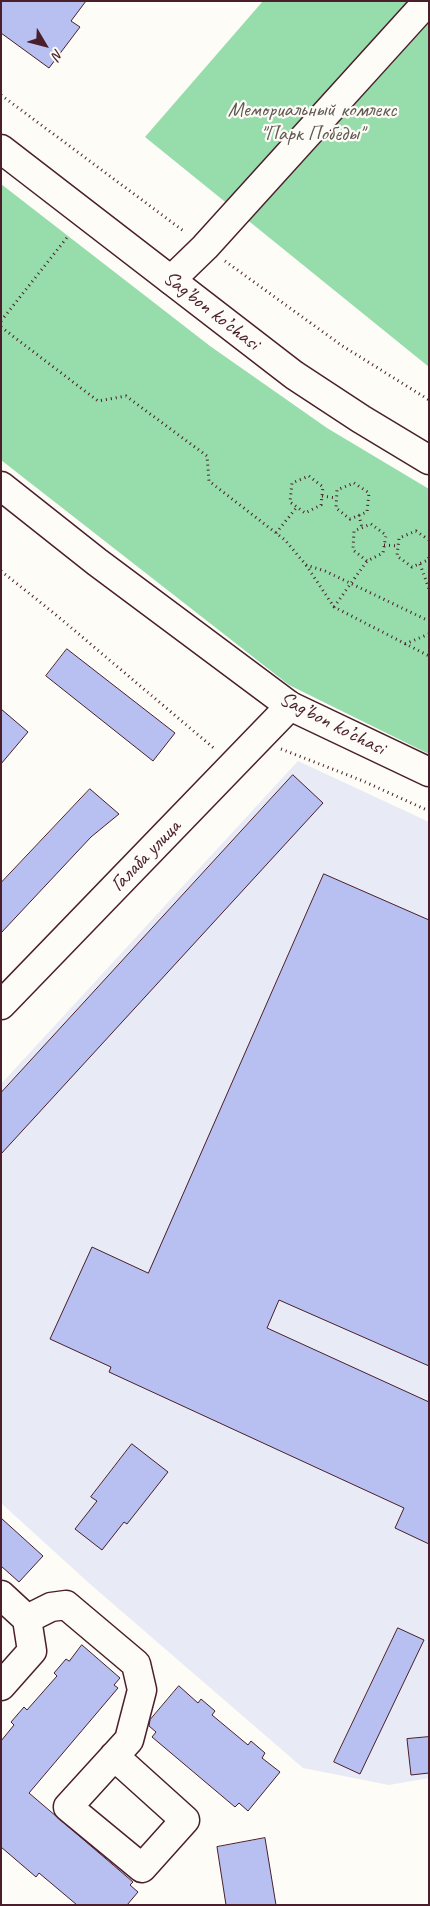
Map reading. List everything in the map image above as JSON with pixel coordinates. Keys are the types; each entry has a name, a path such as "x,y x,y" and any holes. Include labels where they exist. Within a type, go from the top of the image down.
{"main road":[{"path":"171,280 217,233 428,1"},
{"name":"Sag’bon ko’chasi","path":"1,149 294,375 361,419 429,460"},
{"name":"Sag’bon ko’chasi","path":"1,486 97,562 290,706 429,772"},
{"name":"Галаба улица","path":"1,1005 290,706"},
{"path":"1,1595 27,1619 32,1651 1,1686"},
{"path":"27,1619 51,1607 66,1605 136,1664 142,1690 129,1740 114,1756"}],"path":[{"path":"1,321 68,235"},
{"path":"1,327 98,401 126,396 207,456 209,481 286,540 306,565 334,607 429,656"},
{"path":"309,476 323,487 321,506 305,513 297,507 290,502 292,484 309,476"},
{"path":"354,483 369,493 366,512 350,519 336,508 337,498 337,490 354,483"},
{"path":"322,496 337,498"},
{"path":"276,533 297,507"},
{"path":"359,515 362,528"},
{"path":"334,607 367,561 383,553 386,535 371,524 354,531 353,550 367,561"},
{"path":"429,540 416,531 399,538 398,546 398,556 412,567 428,560 429,557"},
{"path":"384,545 398,546"},
{"path":"420,564 429,589"},
{"path":"306,565 325,571 429,621"},
{"path":"1,571 55,614 233,765"},
{"path":"405,644 429,634"},
{"path":"257,740 362,781 429,811"}],"shaded area":[{"path":"298,761 429,822 429,1778 389,1785 303,1768 90,1584 1,1503 1,1084"}],"green space":[{"name":"Мемориальный комлекс \"Парк Победы\"","path":"263,1 429,1 429,367 145,137"},
{"path":"1,184 210,346 327,428 429,489 429,754 289,685 1,460"}],"building":[{"path":"1,1 86,1 71,21 80,27 49,68 1,33"},
{"path":"67,649 175,733 153,761 46,676"},
{"path":"1,709 28,732 1,764"},
{"path":"293,775 323,803 1,1154 1,1093"},
{"path":"90,789 119,814 91,837 1,933 1,883"},
{"path":"324,874 429,920 429,1366 279,1300 267,1328 429,1402 429,1544 395,1528 404,1508 109,1372 111,1367 50,1339 92,1247 148,1273"},
{"path":"132,1444 168,1472 127,1524 124,1522 102,1550 75,1529 97,1501 91,1497"},
{"path":"1,1518 43,1556 19,1582 1,1566"},
{"path":"398,1628 424,1640 360,1774 334,1762"},
{"path":"82,1645 120,1678 114,1685 118,1688 29,1793 133,1882 130,1885 138,1892 127,1905 77,1905 39,1873 36,1877 1,1847 1,1741 14,1725 11,1722 24,1707 27,1710 57,1676 54,1673 66,1659 69,1661"},
{"path":"179,1686 198,1703 201,1699 215,1711 212,1715 248,1745 251,1741 265,1753 262,1758 280,1772 248,1811 239,1803 235,1807 152,1737 156,1732 149,1726 150,1720"},
{"path":"429,1737 429,1773 411,1775 407,1739"},
{"path":"265,1838 276,1905 226,1905 217,1847"}]}
